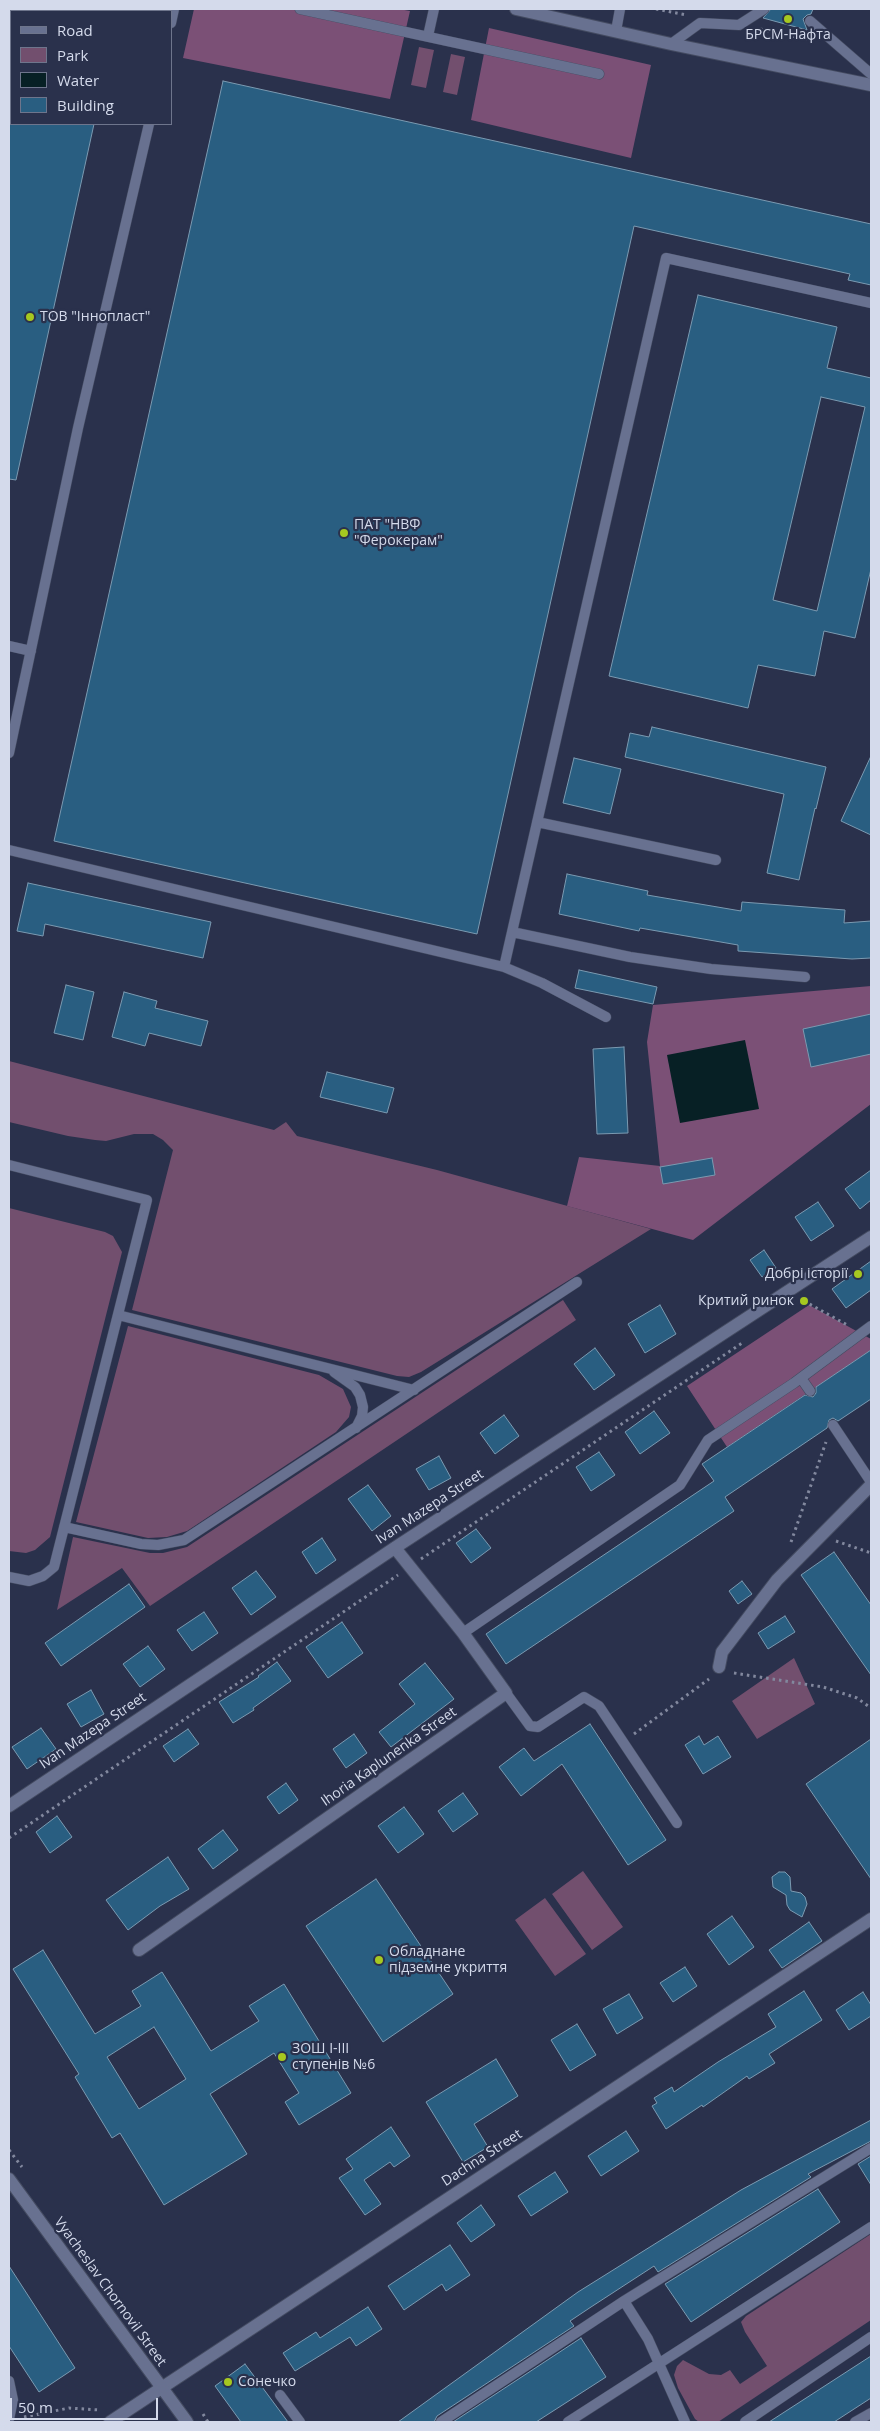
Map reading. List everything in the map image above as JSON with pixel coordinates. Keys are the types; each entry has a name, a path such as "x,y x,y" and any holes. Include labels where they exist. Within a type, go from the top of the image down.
{"street":[{"path":"516,9 670,44 871,85"},
{"name":"Ivan Mazepa Street","path":"9,1806 395,1548 871,1237"},
{"path":"719,1667 722,1652 777,1580 871,1483"},
{"path":"395,1548 463,1633 506,1693"},
{"name":"Ihoria Kaplunenka Street","path":"139,1950 506,1693"},
{"name":"Dachna Street","path":"110,2422 871,1919"},
{"name":"Vyacheslav Chornovil Street","path":"9,2179 187,2422"}],"lane":[{"path":"300,9 599,74"},
{"path":"428,36 434,9"},
{"path":"616,32 620,9"},
{"path":"670,44 700,23 739,24 764,9"},
{"path":"810,21 871,74"},
{"path":"9,753 80,418 149,125"},
{"path":"504,967 666,258 871,303"},
{"path":"9,646 31,650"},
{"path":"537,822 716,860"},
{"path":"9,850 504,967 542,983 606,1017"},
{"path":"512,932 630,957 711,970 805,977"},
{"path":"9,1165 147,1200 54,1567 43,1576 29,1581 9,1577"},
{"path":"64,1527 141,1544 158,1545 184,1540 577,1282"},
{"path":"118,1315 414,1390"},
{"path":"463,1633 680,1484 708,1440 801,1378 871,1326"},
{"path":"330,1368 355,1387 360,1395 364,1406 362,1416 355,1429"},
{"path":"801,1378 810,1391"},
{"path":"832,1425 871,1483"},
{"path":"506,1693 530,1726 538,1727 584,1697 599,1706 677,1823"},
{"path":"441,2422 624,2302 871,2148"},
{"path":"568,2422 871,2227"},
{"path":"624,2302 648,2340 685,2422"},
{"path":"745,2422 871,2337"},
{"path":"9,2381 13,2400 12,2420"},
{"path":"280,2395 300,2422"},
{"path":"855,2422 871,2413"}],"path":[{"path":"796,1307 811,1296"},
{"path":"804,1301 862,1333"},
{"path":"9,1838 746,1340"},
{"path":"790,1544 832,1425"},
{"path":"820,1535 871,1553"},
{"path":"623,1742 692,1694 719,1667 730,1672 760,1678 823,1687 857,1698 871,1708"},
{"path":"12,2420 68,2408 92,2408 123,2413"}],"green space":[{"path":"419,47 434,50 426,88 411,85"},
{"path":"451,54 465,57 457,95 443,92"},
{"path":"9,1061 274,1130 286,1122 297,1136 437,1170 651,1229 421,1372 409,1377 397,1376 132,1310 173,1150 163,1140 153,1134 134,1134 106,1141 68,1136 9,1122"},
{"path":"9,1208 105,1232 113,1236 122,1252 50,1537 35,1550 26,1553 9,1551"},
{"path":"563,1300 576,1320 150,1606 122,1568 57,1610 73,1537 150,1553 163,1553 187,1547"},
{"path":"128,1326 319,1375 343,1389 351,1407 349,1417 336,1432 187,1531 167,1537 148,1538 76,1522"},
{"path":"794,1658 815,1704 757,1739 732,1701"},
{"path":"583,1871 623,1927 592,1950 552,1894"},
{"path":"545,1898 586,1954 555,1976 515,1920"},
{"path":"871,2234 871,2320 718,2422 699,2422 695,2419 678,2388 674,2375 677,2366 683,2360 709,2374 721,2375 730,2370 740,2384 767,2366 745,2332 741,2322 746,2316"}],"shaded area":[{"path":"9,9 162,9 10,10 9,17"},
{"path":"194,9 399,9 410,11 390,99 183,58"},
{"path":"489,28 651,65 631,158 471,120"},
{"path":"871,986 871,1104 693,1240 567,1206 579,1157 660,1166 647,1042 653,1005"},
{"path":"809,1305 871,1339 871,1350 727,1447 687,1386"}],"water":[{"path":"745,1040 759,1109 680,1123 667,1055"}],"building":[{"name":"БРСМ-Нафта","path":"771,9 813,9 811,14 803,19 807,30 763,18"},
{"name":"ПАТ \"НВФ \"Ферокерам\"","path":"223,81 871,224 871,285 848,280 850,274 634,226 477,934 54,841"},
{"name":"ТОВ \"Іннопласт\"","path":"9,124 94,125 16,480 9,479"},
{"path":"698,295 837,327 827,368 871,378 871,569 855,638 824,631 815,676 758,665 748,708 609,676","holes":["821,397 865,407 817,611 773,600"]},
{"path":"652,727 826,767 799,880 767,873 784,794 625,757 630,733 649,737"},
{"path":"871,756 871,835 841,821"},
{"path":"574,758 621,769 610,814 563,803"},
{"path":"567,874 648,891 647,895 741,911 742,902 845,910 844,923 871,921 871,958 852,959 738,951 738,945 640,928 639,931 559,914"},
{"path":"28,883 211,922 203,958 45,924 43,936 17,931"},
{"path":"579,970 657,987 653,1004 575,988"},
{"path":"66,985 94,992 83,1040 54,1033"},
{"path":"124,992 157,1001 155,1008 208,1021 201,1046 149,1033 145,1046 112,1037"},
{"path":"871,1014 871,1054 811,1067 803,1029"},
{"path":"624,1047 628,1133 597,1134 593,1049"},
{"path":"327,1072 394,1088 387,1113 320,1097"},
{"path":"712,1158 715,1175 663,1184 660,1167"},
{"path":"871,1170 871,1200 860,1209 845,1189"},
{"path":"818,1202 834,1226 811,1241 795,1217"},
{"path":"764,1250 776,1268 762,1277 750,1260"},
{"path":"871,1261 871,1290 846,1308 832,1289"},
{"path":"660,1305 676,1334 645,1353 628,1324"},
{"path":"595,1348 615,1375 594,1390 574,1364"},
{"path":"871,1350 871,1399 838,1421 833,1418 829,1420 827,1428 725,1497 734,1511 506,1664 486,1634 714,1481 702,1464 805,1395 813,1397 816,1393 816,1387"},
{"path":"654,1411 670,1433 640,1454 625,1432"},
{"path":"504,1415 519,1436 495,1454 480,1433"},
{"path":"599,1452 615,1475 591,1491 576,1467"},
{"path":"439,1456 451,1478 429,1490 416,1469"},
{"path":"368,1485 391,1516 372,1531 348,1499"},
{"path":"476,1529 491,1548 471,1563 456,1543"},
{"path":"322,1538 336,1560 316,1574 302,1552"},
{"path":"834,1552 871,1605 871,1675 801,1575"},
{"path":"256,1571 276,1597 251,1615 232,1588"},
{"path":"742,1581 752,1594 738,1604 729,1591"},
{"path":"129,1584 145,1607 61,1666 45,1643"},
{"path":"204,1612 218,1633 192,1651 177,1630"},
{"path":"785,1616 795,1632 768,1649 758,1633"},
{"path":"342,1622 363,1653 328,1678 306,1647"},
{"path":"148,1646 165,1669 140,1687 123,1664"},
{"path":"277,1662 291,1681 253,1708 254,1710 233,1723 219,1702 259,1677"},
{"path":"425,1663 454,1699 391,1747 379,1732 415,1704 399,1684"},
{"path":"91,1690 104,1714 81,1727 67,1704"},
{"path":"590,1724 666,1840 628,1865 562,1764 521,1796 499,1767 524,1748 534,1761"},
{"path":"41,1728 56,1749 27,1769 12,1747"},
{"path":"188,1729 199,1744 174,1762 163,1746"},
{"path":"354,1734 367,1753 346,1768 333,1749"},
{"path":"699,1736 704,1745 718,1736 731,1757 703,1774 685,1745"},
{"path":"871,1739 871,1879 806,1784"},
{"path":"286,1783 298,1800 279,1814 267,1797"},
{"path":"463,1793 478,1814 453,1832 438,1811"},
{"path":"404,1807 424,1834 398,1853 378,1826"},
{"path":"57,1816 72,1837 50,1853 36,1832"},
{"path":"223,1830 238,1850 213,1869 198,1849"},
{"path":"168,1857 189,1889 160,1906 128,1930 106,1900"},
{"path":"779,1872 785,1872 790,1877 791,1891 801,1893 805,1897 807,1904 802,1917 790,1910 787,1905 786,1895 773,1887 772,1877"},
{"name":"Обладнане підземне укриття","path":"376,1879 453,1994 383,2042 306,1926"},
{"path":"732,1916 754,1947 729,1965 707,1934"},
{"path":"809,1922 822,1941 782,1968 769,1950"},
{"path":"43,1950 95,2034 141,2006 132,1991 162,1972 211,2051 259,2021 249,2006 284,1984 351,2093 299,2125 285,2102 299,2093 274,2053 210,2094 247,2154 164,2205 120,2133 112,2138 75,2077 79,2074 13,1969","holes":["154,2027 186,2079 139,2109 107,2057"]},
{"path":"685,1967 697,1986 673,2002 660,1983"},
{"path":"804,1991 822,2020 769,2054 775,2063 749,2079 747,2076 703,2107 702,2105 666,2129 652,2106 657,2103 654,2098 672,2087 674,2092 718,2062 776,2027 768,2014"},
{"path":"863,1992 871,2005 871,2016 849,2030 836,2010"},
{"path":"629,1994 643,2018 617,2034 603,2009"},
{"path":"577,2024 596,2055 570,2071 551,2040"},
{"path":"496,2059 518,2096 474,2124 488,2147 463,2162 426,2102"},
{"path":"871,2120 871,2141 808,2174 811,2177 658,2272 654,2266 570,2321 574,2326 437,2416 434,2422 398,2422 578,2292 741,2190"},
{"path":"391,2127 410,2156 394,2167 390,2162 364,2180 381,2204 365,2215 339,2178 353,2169 346,2159"},
{"path":"626,2131 639,2151 601,2176 588,2156"},
{"path":"871,2156 871,2185 858,2164"},
{"path":"555,2172 568,2192 531,2216 518,2196"},
{"path":"818,2189 840,2222 691,2322 665,2284"},
{"path":"481,2205 495,2225 471,2242 457,2223"},
{"path":"450,2245 470,2275 446,2291 442,2284 404,2310 388,2286"},
{"path":"9,2266 75,2368 39,2392 9,2346"},
{"path":"368,2307 382,2329 356,2346 350,2337 295,2371 283,2353 316,2332 320,2338"},
{"path":"581,2338 606,2377 536,2422 453,2422"},
{"path":"871,2356 871,2398 834,2422 769,2422"},
{"path":"245,2364 288,2422 241,2422 215,2386"}],"place":[{"name":"БРСМ-Нафта","path":"788,19"},
{"name":"ТОВ \"Іннопласт\"","path":"30,317"},
{"name":"ПАТ \"НВФ \"Ферокерам\"","path":"344,533"},
{"name":"Добрі історії","path":"858,1274"},
{"name":"Критий ринок","path":"804,1301"},
{"name":"Обладнане підземне укриття","path":"379,1960"},
{"name":"ЗОШ І-ІІІ ступенів №6","path":"282,2057"},
{"name":"Сонечко","path":"228,2382"}]}
